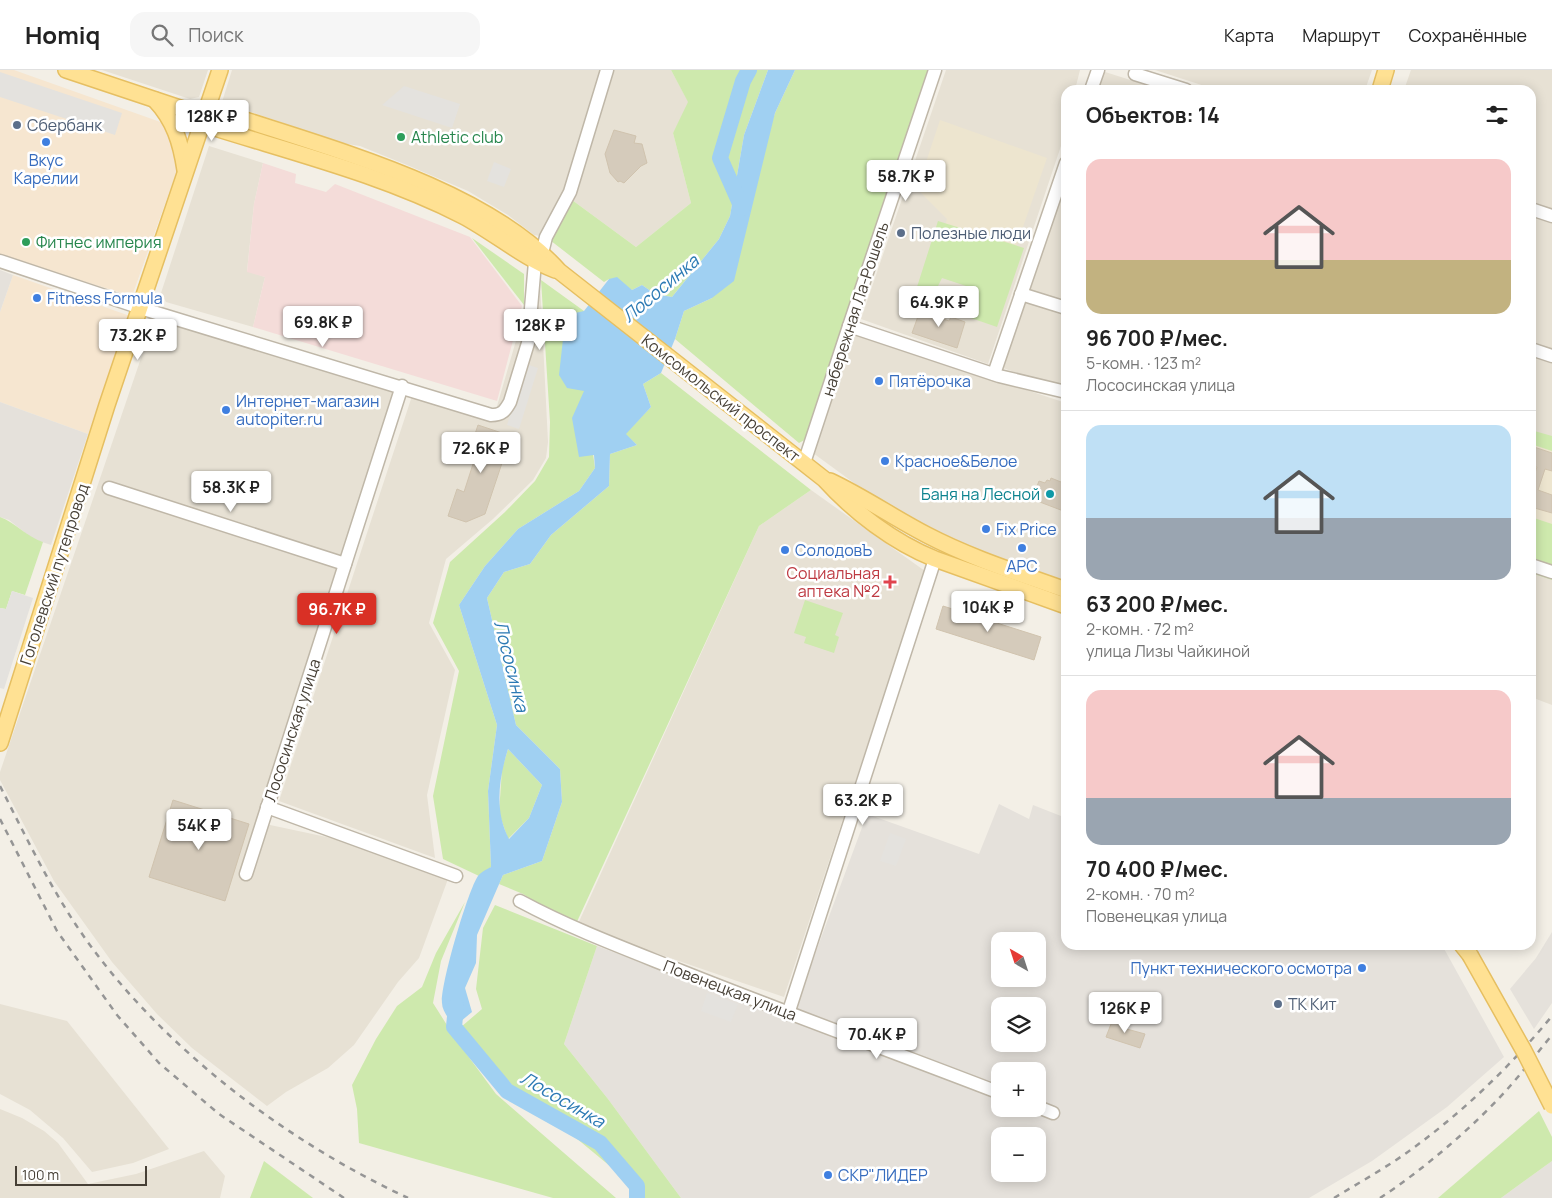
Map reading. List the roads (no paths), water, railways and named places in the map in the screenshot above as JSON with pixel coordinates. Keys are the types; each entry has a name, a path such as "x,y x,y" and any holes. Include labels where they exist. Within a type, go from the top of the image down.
{"main road":[{"path":"66,70 204,116"},
{"name":"Гоголевский путепровод","path":"0,744 107,404 220,70"},
{"path":"1382,85 1386,70"},
{"path":"154,100 164,109 177,134 181,146 185,174"},
{"name":"Комсомольский проспект","path":"204,116 221,112 404,176 469,204 505,226 539,257 776,440 824,479 846,502 883,529 919,552 935,559 1061,604"},
{"name":"Комсомольский проспект","path":"824,479 852,492 927,535 984,560 1061,588"},
{"path":"1468,950 1552,1106"}],"street":[{"path":"0,262 141,308 492,415 500,415 505,411 510,402 528,342 539,257 546,236 570,192 607,70"},
{"name":"набережная Ла-Рошель","path":"804,463 848,326 936,70"},
{"path":"1093,85 1098,70"},
{"path":"1135,74 1170,85"},
{"path":"994,374 1021,294 1061,189"},
{"path":"1536,211 1552,216"},
{"path":"1021,294 1061,306"},
{"path":"848,326 994,374 1061,391"},
{"path":"1536,351 1552,356"},
{"name":"Лососинская улица","path":"246,874 402,386"},
{"path":"109,488 345,564"},
{"path":"883,529 891,514"},
{"path":"788,1014 935,559"},
{"path":"1536,567 1552,572"},
{"path":"267,807 456,876"},
{"name":"Повенецкая улица","path":"520,901 560,923 788,1014 828,1027 991,1090"},
{"path":"1046,1110 1053,1113"}],"water":[{"path":"768,70 795,70 775,113 734,281 712,298 684,311 661,373 643,384 651,407 626,434 637,445 610,454 609,486 551,535 530,564 504,572 487,598 516,725 560,769 562,802 542,861 503,875 477,935 476,963 465,988 472,1012 454,1027 443,1009 445,978 473,885 482,872 491,867 488,791 497,725 459,605 485,566 518,529 579,491 595,468 594,455 579,457 572,418 584,391 567,388 559,375 564,330 575,313 584,311 609,279 617,277 632,290 642,285 655,294 672,297 719,239 730,216 744,135","holes":["508,749 542,785 529,818 509,839 501,817 499,794 502,771"]}],"waterway":[{"name":"Лососинка","path":"742,208 720,158 743,81 749,70"},
{"name":"Лососинка","path":"456,1006 454,1027 507,1091 600,1143 637,1186 637,1198"}],"railway":[{"path":"0,786 65,908 107,968 143,1008 182,1047 268,1117 314,1147 408,1198"},
{"path":"0,819 57,931 117,1015 159,1063 219,1114 344,1198"},
{"path":"1334,1198 1402,1156 1443,1125 1482,1091 1552,1016"},
{"path":"1380,1198 1397,1187 1466,1131 1511,1085 1552,1035"}],"place":[{"name":"Сбербанк","path":"17,125"},
{"name":"Athletic club","path":"401,137"},
{"name":"Вкус Карелии","path":"46,142"},
{"name":"Полезные люди","path":"901,233"},
{"name":"Фитнес империя","path":"26,242"},
{"name":"Fitness Formula","path":"37,298"},
{"name":"Пятёрочка","path":"879,381"},
{"name":"Интернет-магазин autopiter.ru","path":"226,410"},
{"name":"Красное&Белое","path":"885,461"},
{"name":"Баня на Лесной","path":"1050,494"},
{"name":"Fix Price","path":"986,529"},
{"name":"АРС","path":"1022,548"},
{"name":"СолодовЪ","path":"785,550"},
{"name":"Социальная аптека №2","path":"890,582"},
{"name":"Пункт технического осмотра","path":"1362,968"},
{"name":"ТК Кит","path":"1278,1004"},
{"name":"СКР\"ЛИДЕР","path":"828,1175"}]}
